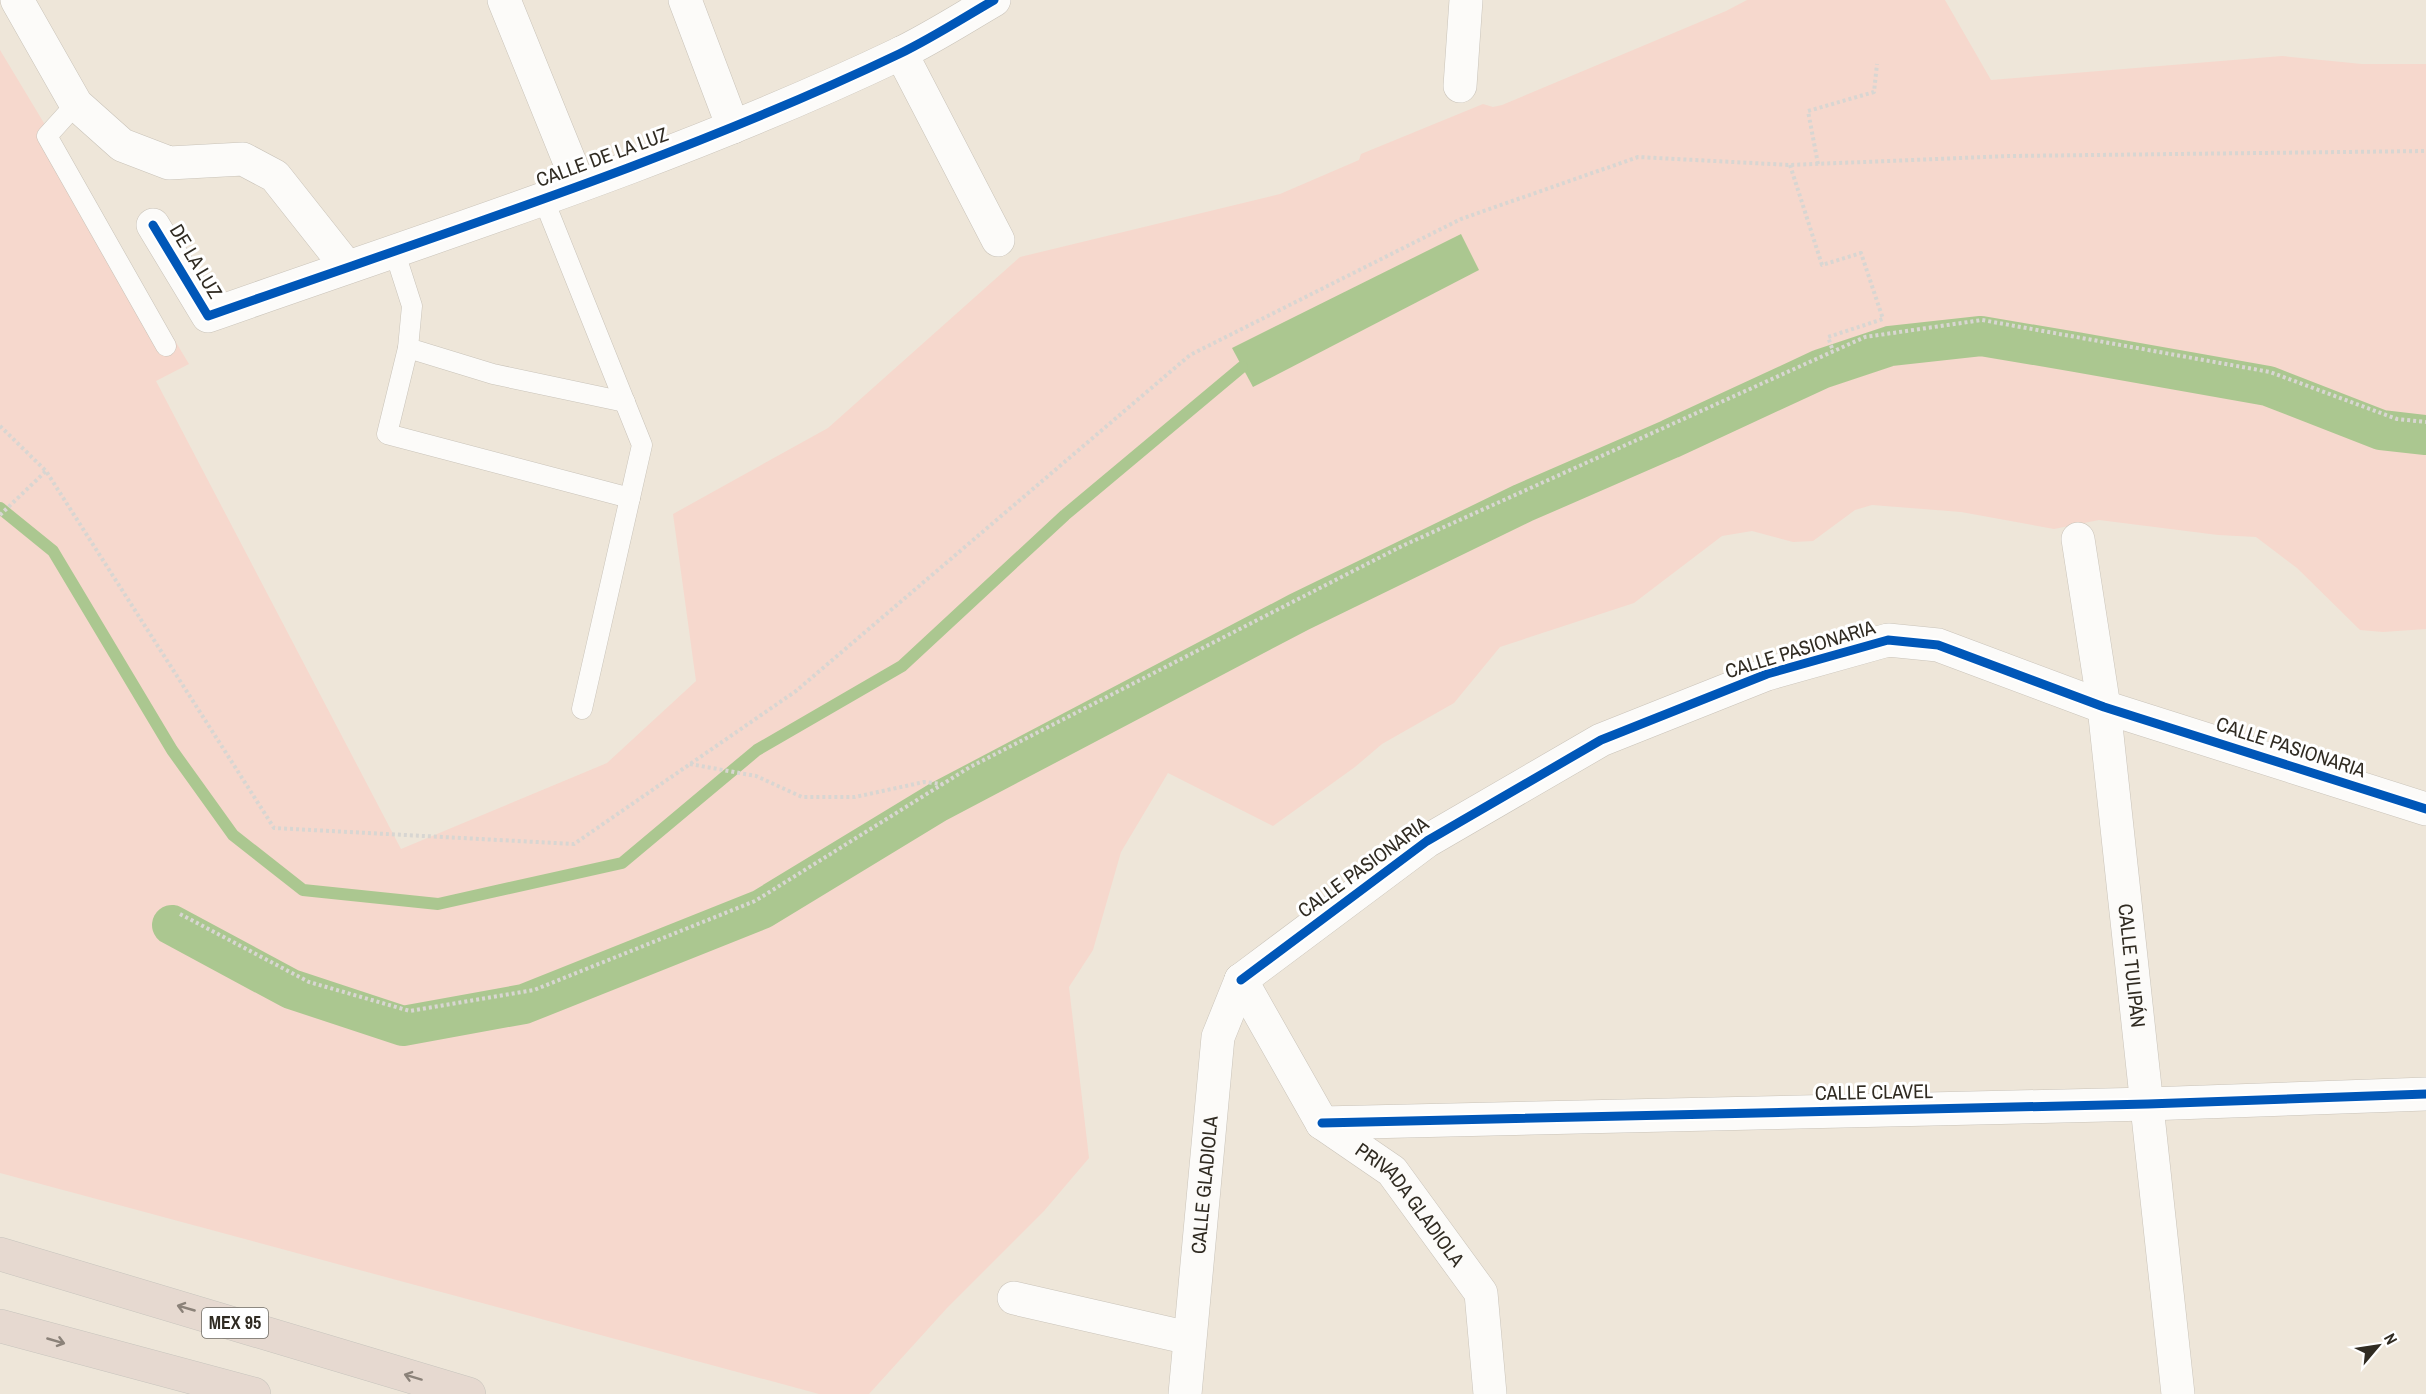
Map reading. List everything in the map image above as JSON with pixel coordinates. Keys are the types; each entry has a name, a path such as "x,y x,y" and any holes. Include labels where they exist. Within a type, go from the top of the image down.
{"highway":[{"name":"MEX 95","path":"0,1254 469,1394"},
{"path":"0,1326 254,1394"}],"street":[{"path":"17,0 76,104 122,145 169,163 243,159 275,176 347,267"},
{"path":"504,0 579,185"},
{"path":"685,0 733,127"},
{"name":"CALLE DE LA LUZ","path":"208,316 543,198 733,127 901,53 994,0"},
{"path":"1460,86 1466,0"},
{"path":"901,53 998,240"},
{"name":"DE LA LUZ","path":"153,225 208,316"},
{"name":"CALLE TULIPÁN","path":"2078,539 2104,707 2178,1394"},
{"name":"CALLE PASIONARIA","path":"1241,980 1427,841 1601,740 1767,674 1888,640 1938,645 2104,707 2426,809"},
{"name":"PRIVADA GLADIOLA","path":"1241,980 1322,1123 1392,1171 1481,1293 1490,1394"},
{"name":"CALLE GLADIOLA","path":"1185,1394 1218,1036 1241,980"},
{"name":"CALLE CLAVEL","path":"1322,1123 2148,1104 2426,1095"},
{"path":"1014,1298 1189,1338"}],"lane":[{"path":"76,104 47,136 166,346"},
{"path":"543,198 642,445 582,709"},
{"path":"394,250 412,306 408,348 387,434 630,498"},
{"path":"408,348 493,374 626,402"}],"path":[{"path":"1818,164 1808,111 1874,92 1877,64"},
{"path":"0,426 46,471 274,828 574,844 796,691 1190,355 1461,219 1638,157 1790,165 2010,156 2426,151"},
{"path":"1790,165 1822,265 1861,253 1882,319 1828,337 1833,351"},
{"path":"180,914 309,982 410,1011 534,990 755,901 970,767 1402,546 1865,337 1982,320 2270,372 2397,419 2426,422"},
{"path":"0,515 46,471"},
{"path":"690,764 750,775 802,797 855,797 924,782 943,784"}],"shaded area":[{"path":"1747,0 1945,0 1991,80 2282,56 2362,64 2426,64 2426,629 2383,632 2360,630 2297,568 2256,537 2218,535 2099,520 2054,529 1961,512 1872,505 1855,510 1813,541 1793,542 1752,531 1722,536 1634,603 1500,647 1454,703 1382,744 1355,767 1273,826 1168,773 1121,852 1093,950 1069,987 1089,1158 1044,1211 947,1308 869,1394 819,1394 0,1173 0,50 189,364 156,381 401,849 607,763 696,681 673,514 828,428 1020,257 1280,194 1359,160 1361,154 1483,104 1493,107 1502,105 1726,11"},
{"path":"1461,234 1479,270 1253,387 1232,348"}],"waterway":[{"path":"172,925 291,989 403,1026 524,1004 762,909 938,802 1299,612 1523,503 1670,439 1821,369 1890,346 1981,336 2268,386 2381,430 2426,435"},
{"path":"0,508 53,551 172,750 233,835 303,890 438,904 622,863 757,750 902,666 1065,515 1242,367"}],"cycle path":[{"path":"153,225 208,316 557,194 730,128 899,54 994,0"},
{"path":"1241,980 1427,841 1601,740 1767,674 1888,640 1938,645 2104,707 2426,809"},
{"path":"1322,1123 2148,1104 2426,1094"}]}
